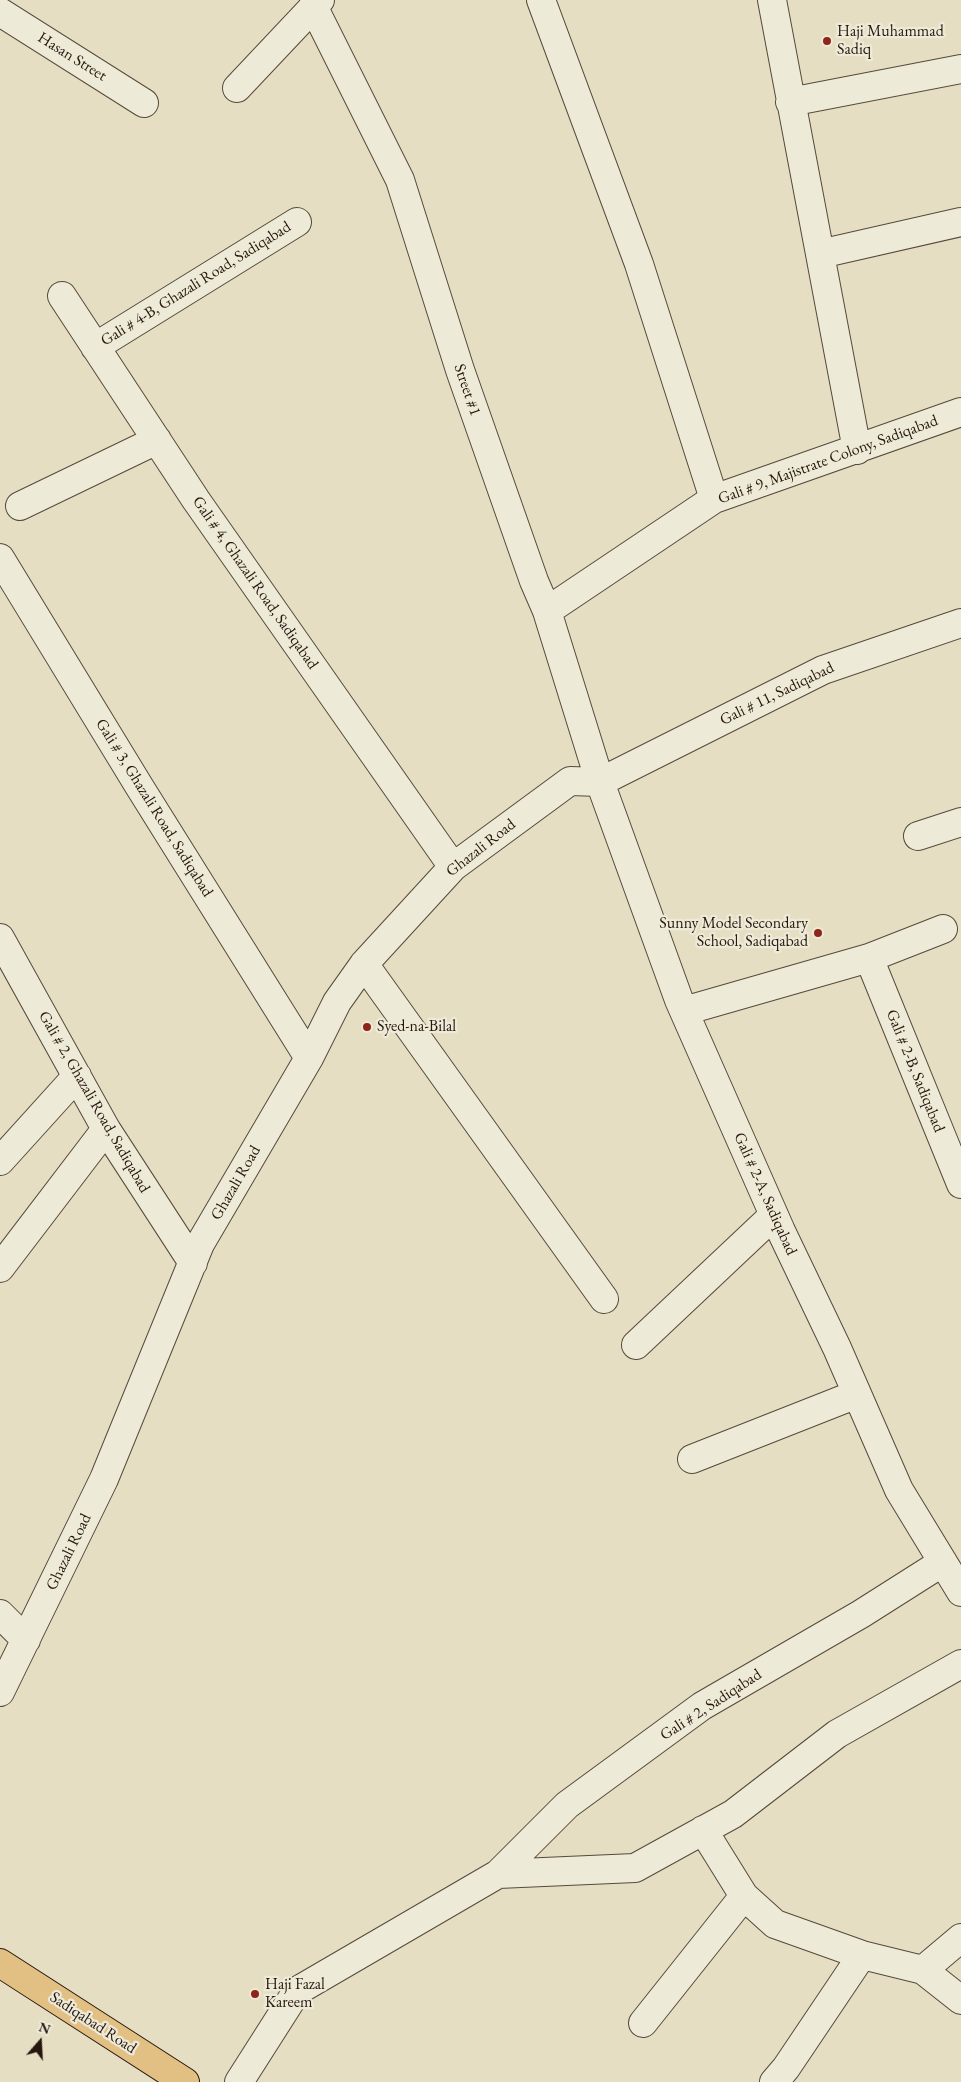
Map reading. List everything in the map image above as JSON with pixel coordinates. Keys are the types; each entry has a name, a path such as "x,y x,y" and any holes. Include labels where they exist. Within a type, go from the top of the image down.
{"main road":[{"name":"Sadiqabad Road","path":"0,1964 185,2082"}],"street":[{"path":"541,0 639,264 714,500"},
{"path":"772,0 857,450"},
{"path":"237,88 317,3"},
{"name":"Street #1","path":"317,3 400,180 460,370 546,611 600,782"},
{"name":"Hasan Street","path":"0,12 144,103"},
{"path":"790,102 961,68"},
{"name":"Gali # 4-B, Ghazali Road, Sadiqabad","path":"95,347 297,222"},
{"path":"820,254 961,222"},
{"name":"Gali # 4, Ghazali Road, Sadiqabad","path":"62,296 196,500 453,867"},
{"name":"Gali # 9, Majistrate Colony, Sadiqabad","path":"546,611 714,500 961,412"},
{"path":"20,506 157,440"},
{"name":"Gali # 3, Ghazali Road, Sadiqabad","path":"0,558 308,1058"},
{"name":"Gali # 11, Sadiqabad","path":"600,782 822,670 961,623"},
{"name":"Ghazali Road","path":"0,1692 104,1479 200,1244 308,1058 337,1002 364,964 453,867 570,781 600,782"},
{"name":"Gali # 2-A, Sadiqabad","path":"600,782 684,1011 774,1215 899,1490 961,1592"},
{"path":"918,836 961,822"},
{"path":"684,1011 869,958 943,929"},
{"name":"Gali # 2, Ghazali Road, Sadiqabad","path":"0,938 106,1129 193,1263"},
{"name":"Gali # 2-B, Sadiqabad","path":"869,958 961,1184"},
{"path":"364,964 604,1299"},
{"path":"0,1161 77,1076"},
{"path":"0,1268 106,1129"},
{"path":"636,1345 774,1215"},
{"path":"692,1459 857,1394"},
{"name":"Gali # 2, Sadiqabad","path":"239,2082 297,1992 498,1874 567,1805 702,1706 861,1614 943,1562"},
{"path":"0,1614 26,1640"},
{"name":"Gali # 2, Sadiqabad","path":"498,1874 635,1868 733,1814 837,1734 961,1664"},
{"path":"704,1830 744,1896 775,1924 862,1955 922,1970 961,2000"},
{"path":"643,2023 744,1896"},
{"path":"922,1970 961,1938"},
{"path":"774,2082 786,2068 862,1955"}],"place":[{"name":"Haji Muhammad Sadiq","path":"827,41"},
{"name":"Sunny Model Secondary School, Sadiqabad","path":"818,933"},
{"name":"Syed-na-Bilal","path":"367,1027"},
{"name":"Haji Fazal Kareem","path":"255,1994"}]}
